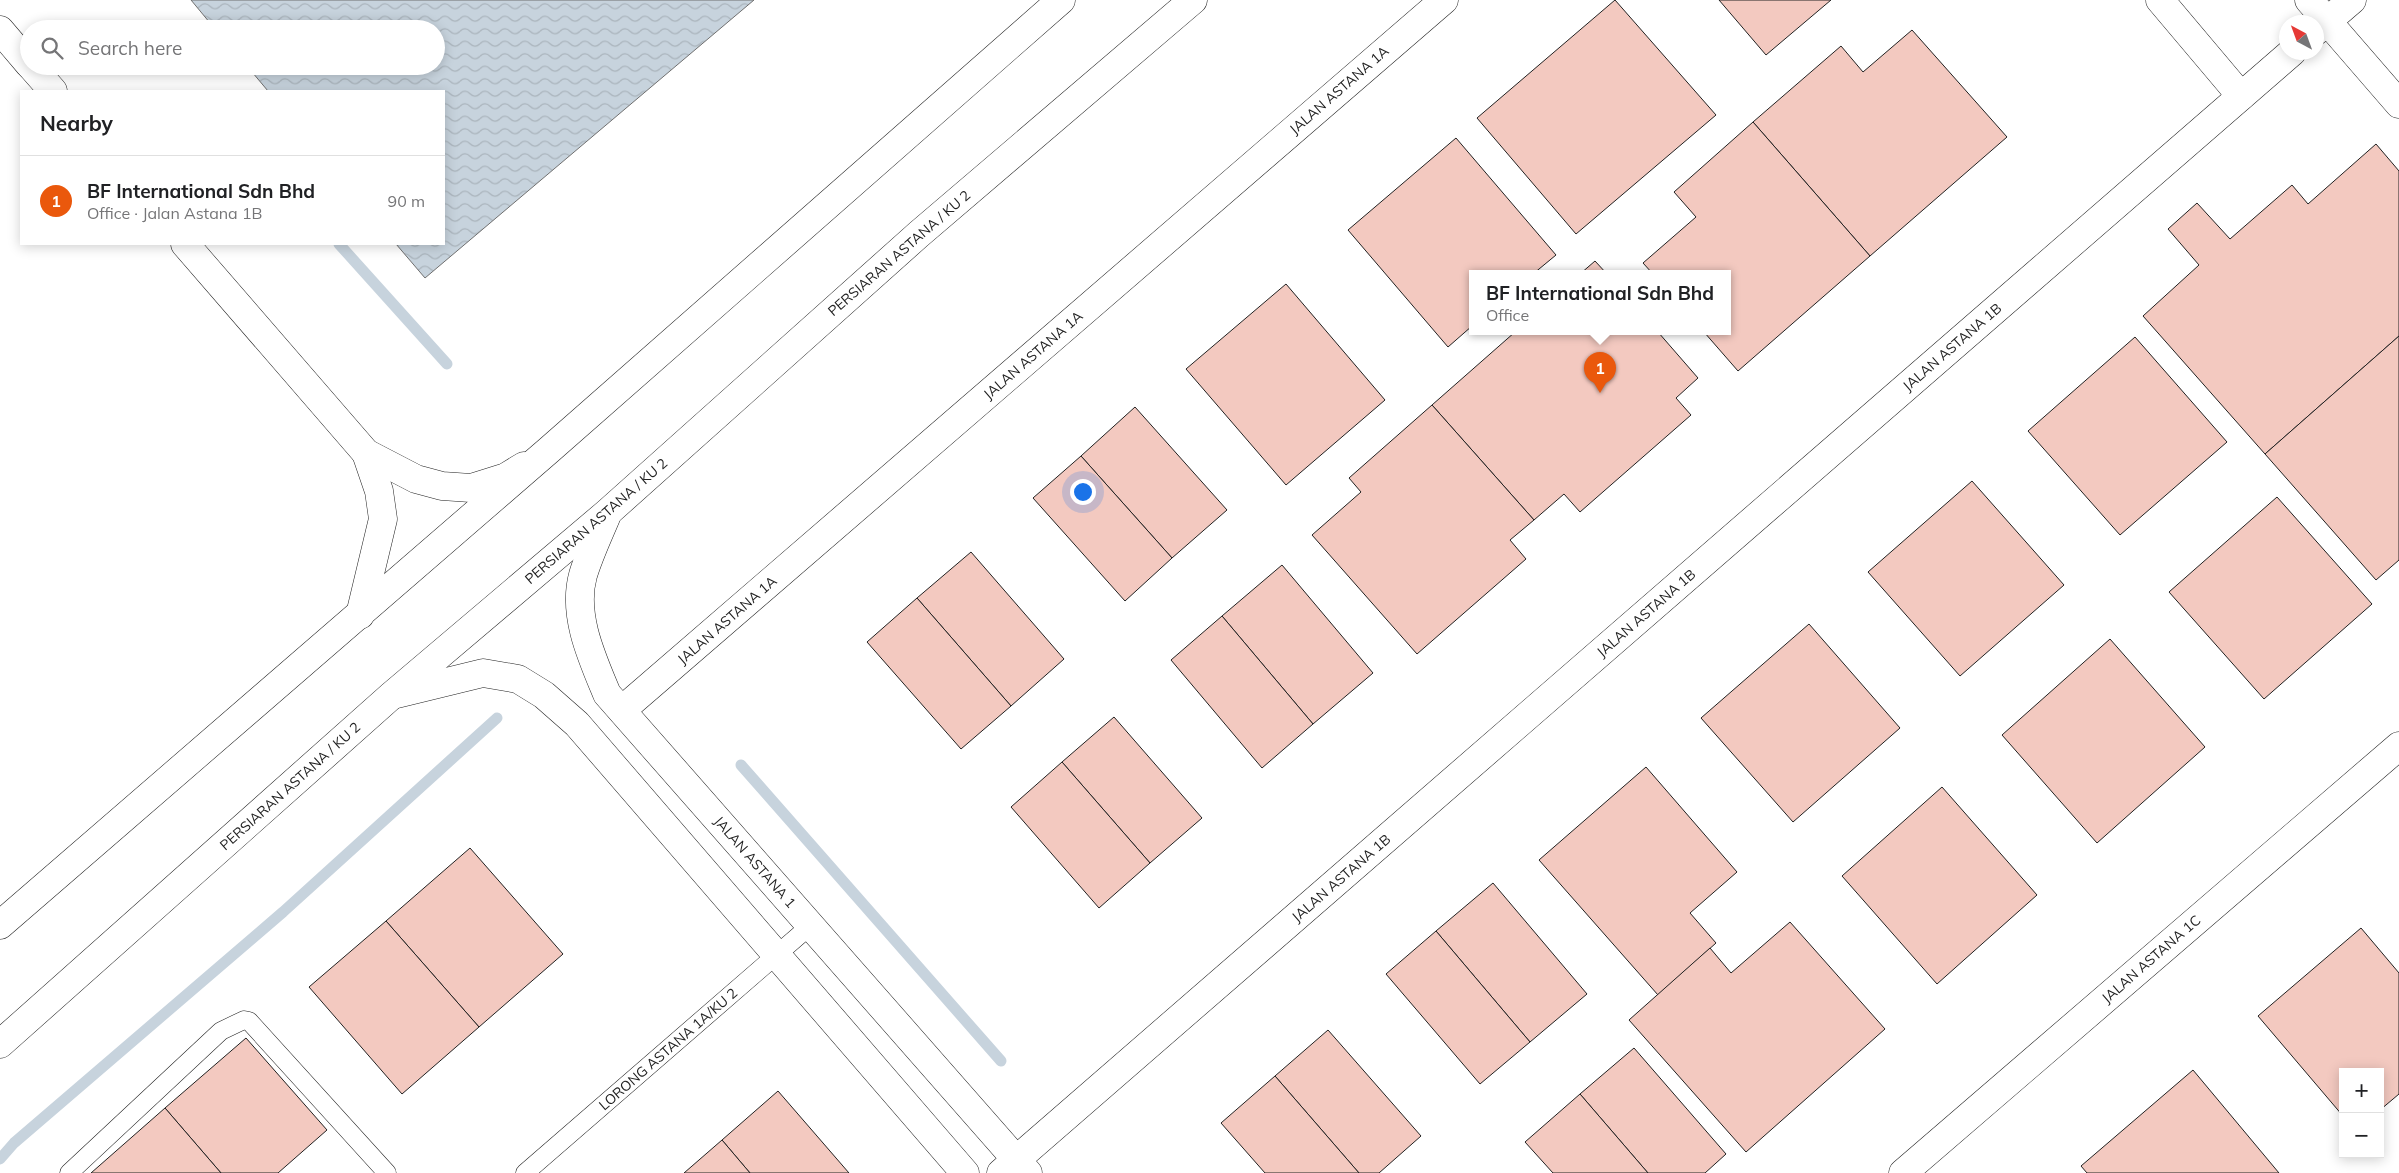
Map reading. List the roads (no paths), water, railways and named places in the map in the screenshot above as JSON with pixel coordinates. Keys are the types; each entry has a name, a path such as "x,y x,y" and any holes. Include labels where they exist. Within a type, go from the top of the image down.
{"street":[{"path":"0,925 360,615 1061,0"},
{"name":"PERSIARAN ASTANA / KU 2","path":"0,1044 391,696 607,513 919,234 1193,0"},
{"name":"JALAN ASTANA 1A","path":"622,710 1444,0"},
{"path":"2160,0 2242,96"},
{"path":"2309,0 2316,15"},
{"path":"2324,24 2352,0"},
{"path":"2324,28 2399,104"},
{"path":"0,30 20,53"},
{"name":"JALAN ASTANA 1B","path":"1015,1168 2283,60"},
{"path":"39,75 52,90"},
{"path":"186,245 366,452 416,479 442,486 471,488 506,477 549,450"},
{"path":"360,615 383,519 380,491 366,452"},
{"name":"JALAN ASTANA 1","path":"607,513 582,576 580,616 592,657 608,694 811,925 1015,1168"},
{"path":"391,696 482,673 518,679 544,695 577,724 965,1173"},
{"name":"JALAN ASTANA 1C","path":"1903,1173 2399,746"}],"lane":[{"name":"LORONG ASTANA 1A/KU 2","path":"525,1173 811,925"},
{"path":"69,1173 221,1031 244,1020 249,1022 387,1173"}],"water":[{"path":"191,0 754,0 425,278 397,245 445,245 445,90 267,90 255,75 445,75 445,20 208,20"}],"waterway":[{"path":"340,245 447,364"},
{"path":"0,1159 14,1143 283,912 497,718"},
{"path":"741,765 1001,1061"}],"place":[{"name":"BF International Sdn Bhd","path":"1600,393"}]}
